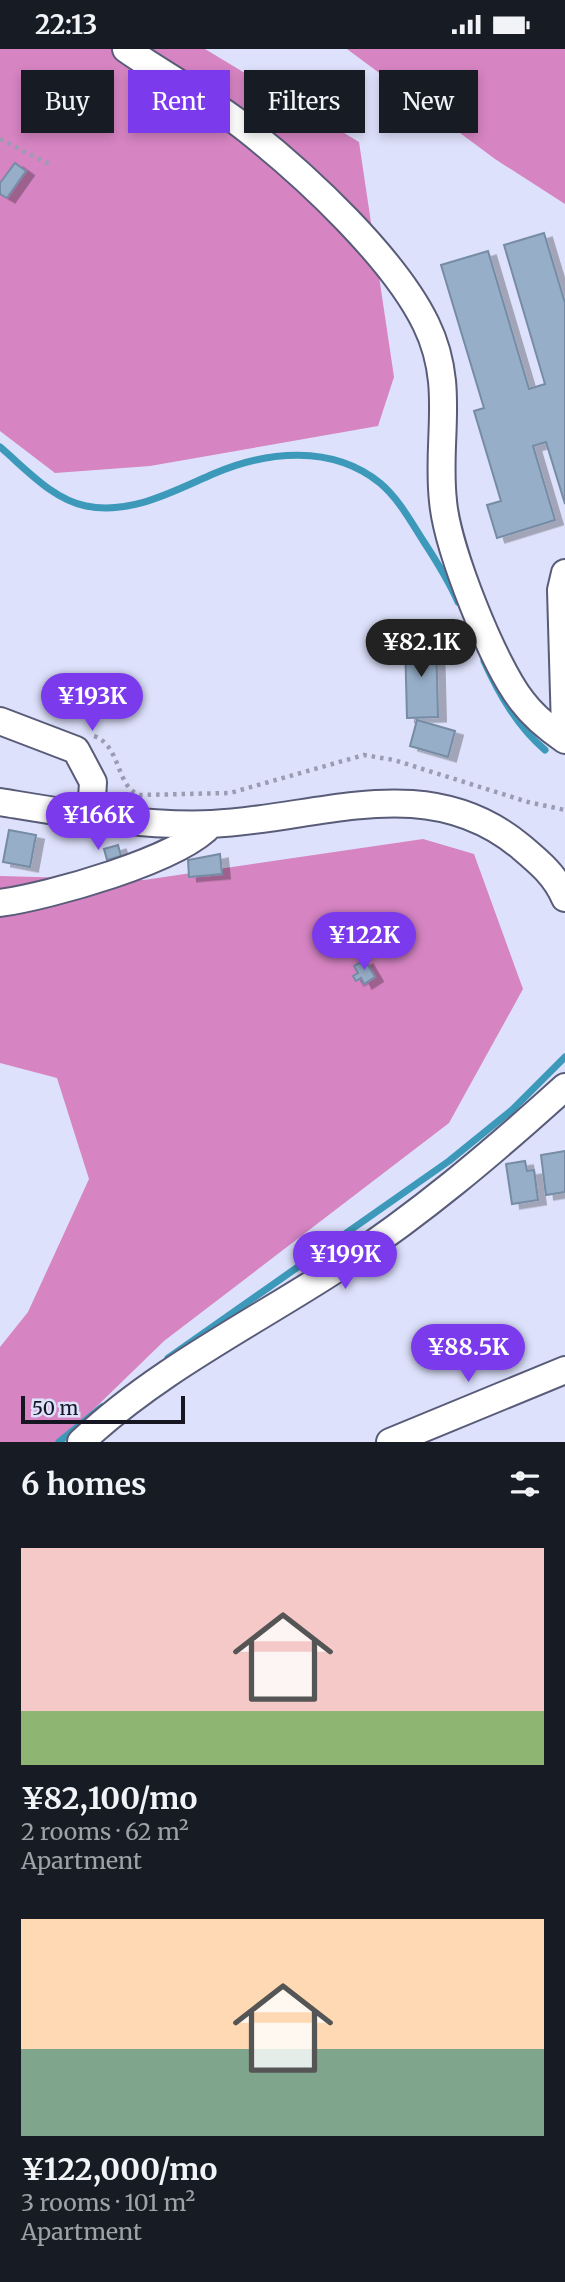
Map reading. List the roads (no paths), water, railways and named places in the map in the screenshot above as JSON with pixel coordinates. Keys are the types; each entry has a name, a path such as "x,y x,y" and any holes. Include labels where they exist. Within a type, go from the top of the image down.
{"street":[{"path":"125,49 248,130 345,220 412,299 432,338 442,369 446,412 442,500 451,542 513,687 531,712 565,740"},
{"path":"565,573 561,590 565,729"},
{"path":"0,721 76,750 93,782 91,814"},
{"path":"0,802 91,814 211,824 377,803 420,802 461,812 489,825 547,868 563,886"},
{"path":"0,903 64,888 170,851 188,844 211,824"},
{"path":"81,1442 152,1386 336,1269 434,1201 565,1087"},
{"path":"390,1442 565,1370"}],"waterway":[{"path":"0,447 40,482 62,497 86,506 103,508 152,500 233,466 255,460 298,455 341,462 361,470 393,496 438,564 458,602"},
{"path":"484,661 510,709 526,731 545,750"},
{"path":"168,1358 449,1161 512,1110 565,1057"},
{"path":"59,1442 102,1407"}]}
